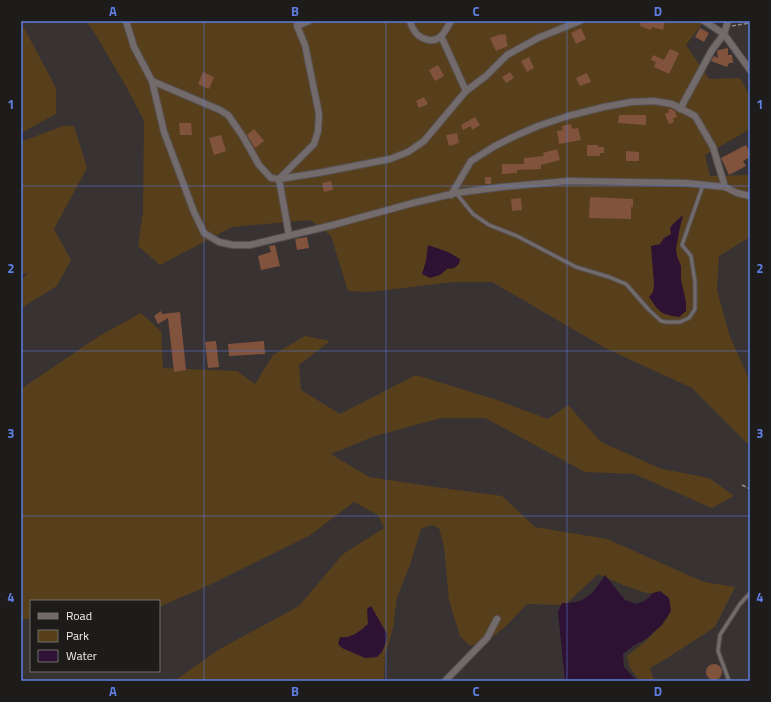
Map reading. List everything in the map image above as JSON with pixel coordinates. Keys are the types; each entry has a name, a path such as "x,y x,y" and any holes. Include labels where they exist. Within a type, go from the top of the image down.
{"street":[{"path":"126,21 134,47 152,81 164,132 194,212 204,233 219,242 233,245 250,245 333,225 412,203 453,194 502,187 568,181 686,183 725,187 737,193 750,196"},
{"path":"279,179 314,144 318,131 319,114 305,45 297,23 309,21"},
{"path":"410,21 418,35 432,40 438,39 451,21"},
{"path":"152,81 220,110 228,116 242,135 259,165 270,178 279,179 390,159 408,152 424,141 466,91 486,76 507,55 538,38 580,21"},
{"path":"704,21 725,31 750,70"},
{"path":"680,109 712,50 725,31 728,21"},
{"path":"441,36 466,91"},
{"path":"453,194 471,161 495,146 538,126 568,116 604,107 631,102 654,101 672,104 696,116 713,148 725,187"},
{"path":"279,179 289,235"},
{"path":"445,681 487,638 497,619"}],"lane":[{"path":"453,194 473,214 489,225 517,236 576,267 626,284 648,310 661,321 670,323 680,322 689,318 695,308 695,282 691,256 682,245 703,185"},
{"path":"729,681 718,651 720,635 740,604 750,593"}],"path":[{"path":"725,31 750,23"},
{"path":"742,485 750,489"}],"green space":[{"path":"86,21 704,21 686,45 709,79 740,78 750,96 750,129 705,155 710,176 750,175 750,237 719,256 717,290 730,337 750,381 750,446 692,388 607,349 492,282 453,282 369,292 348,291 331,236 310,220 232,227 160,265 138,246 143,211 144,121 127,88"},
{"path":"21,22 56,88 56,114 21,133"},
{"path":"63,126 74,126 87,168 54,229 71,260 57,286 21,308 21,282 27,273 21,274 21,143"},
{"path":"141,313 161,331 163,368 237,371 255,384 273,355 305,336 330,341 299,365 301,390 340,414 416,375 494,399 548,419 568,405 601,442 662,469 709,478 734,496 712,508 634,474 585,472 485,418 441,418 375,436 331,454 369,477 502,496 535,527 607,539 704,582 735,587 715,627 650,668 654,681 640,681 630,668 627,656 645,642 668,617 669,600 660,593 646,593 598,574 565,605 527,604 507,625 482,646 469,645 460,636 449,600 444,547 439,528 432,525 421,529 410,565 397,597 393,628 385,656 384,681 160,681 177,679 218,650 299,606 343,554 384,528 378,515 354,502 309,536 205,587 160,607 160,600 30,600 30,619 21,619 21,389 99,336"}],"water":[{"path":"683,215 676,249 681,266 681,280 686,302 686,311 679,317 661,312 649,297 653,292 654,284 651,246 660,244 664,238 671,234 670,228"},
{"path":"428,245 448,252 460,259 459,264 454,268 447,269 440,275 430,278 422,274 426,261"},
{"path":"605,575 625,600 637,604 646,600 653,593 660,591 669,598 671,611 662,625 646,639 633,646 623,654 624,667 637,681 565,681 558,612 562,603 580,601 589,595"},
{"path":"371,606 387,634 382,652 377,657 365,658 342,648 338,644 340,637 352,636 368,624 367,609"}],"building":[{"path":"641,21 665,21 663,30 652,27 651,30 640,26"},
{"path":"581,28 586,39 576,44 571,33"},
{"path":"700,28 709,33 704,42 695,37"},
{"path":"505,34 508,46 496,51 490,38"},
{"path":"728,48 728,55 732,55 733,63 729,63 727,67 711,61 714,56 718,58 718,50"},
{"path":"670,49 679,53 669,74 654,67 656,62 651,60 653,55 664,60"},
{"path":"529,57 534,68 527,72 521,61"},
{"path":"438,65 444,76 435,81 429,70"},
{"path":"203,72 214,77 209,89 198,84"},
{"path":"510,72 514,78 506,83 502,77"},
{"path":"587,73 591,82 580,86 576,78"},
{"path":"424,97 428,104 419,108 416,101"},
{"path":"671,109 675,111 677,117 673,118 674,122 669,124 665,114"},
{"path":"619,115 646,115 646,125 618,123"},
{"path":"475,117 480,125 472,130 471,126 463,130 461,125"},
{"path":"179,123 191,123 192,135 180,135"},
{"path":"571,124 572,129 578,128 581,140 559,144 557,131 563,130 562,126"},
{"path":"254,129 264,141 255,148 247,135"},
{"path":"457,133 459,143 449,146 446,135"},
{"path":"221,135 226,151 214,155 209,138"},
{"path":"587,145 598,145 598,147 604,147 604,153 600,153 600,156 587,156"},
{"path":"746,145 750,153 750,157 743,161 746,166 729,175 721,158"},
{"path":"557,149 560,160 541,165 541,169 517,170 517,173 502,174 502,164 524,164 524,158 544,156 543,153"},
{"path":"626,151 639,152 639,161 626,161"},
{"path":"485,177 491,177 491,184 485,184"},
{"path":"331,181 333,190 324,192 322,183"},
{"path":"590,197 633,199 631,219 589,218"},
{"path":"521,198 522,210 512,211 511,199"},
{"path":"307,237 309,248 297,250 295,239"},
{"path":"275,245 280,266 261,270 258,256 271,252 269,246"},
{"path":"161,311 162,314 180,312 186,370 174,372 168,318 158,324 154,316"},
{"path":"216,341 219,367 208,368 205,342"},
{"path":"264,341 265,354 229,356 228,344"},
{"path":"714,664 720,666 722,672 720,678 714,680 708,678 706,672 708,666"}]}
